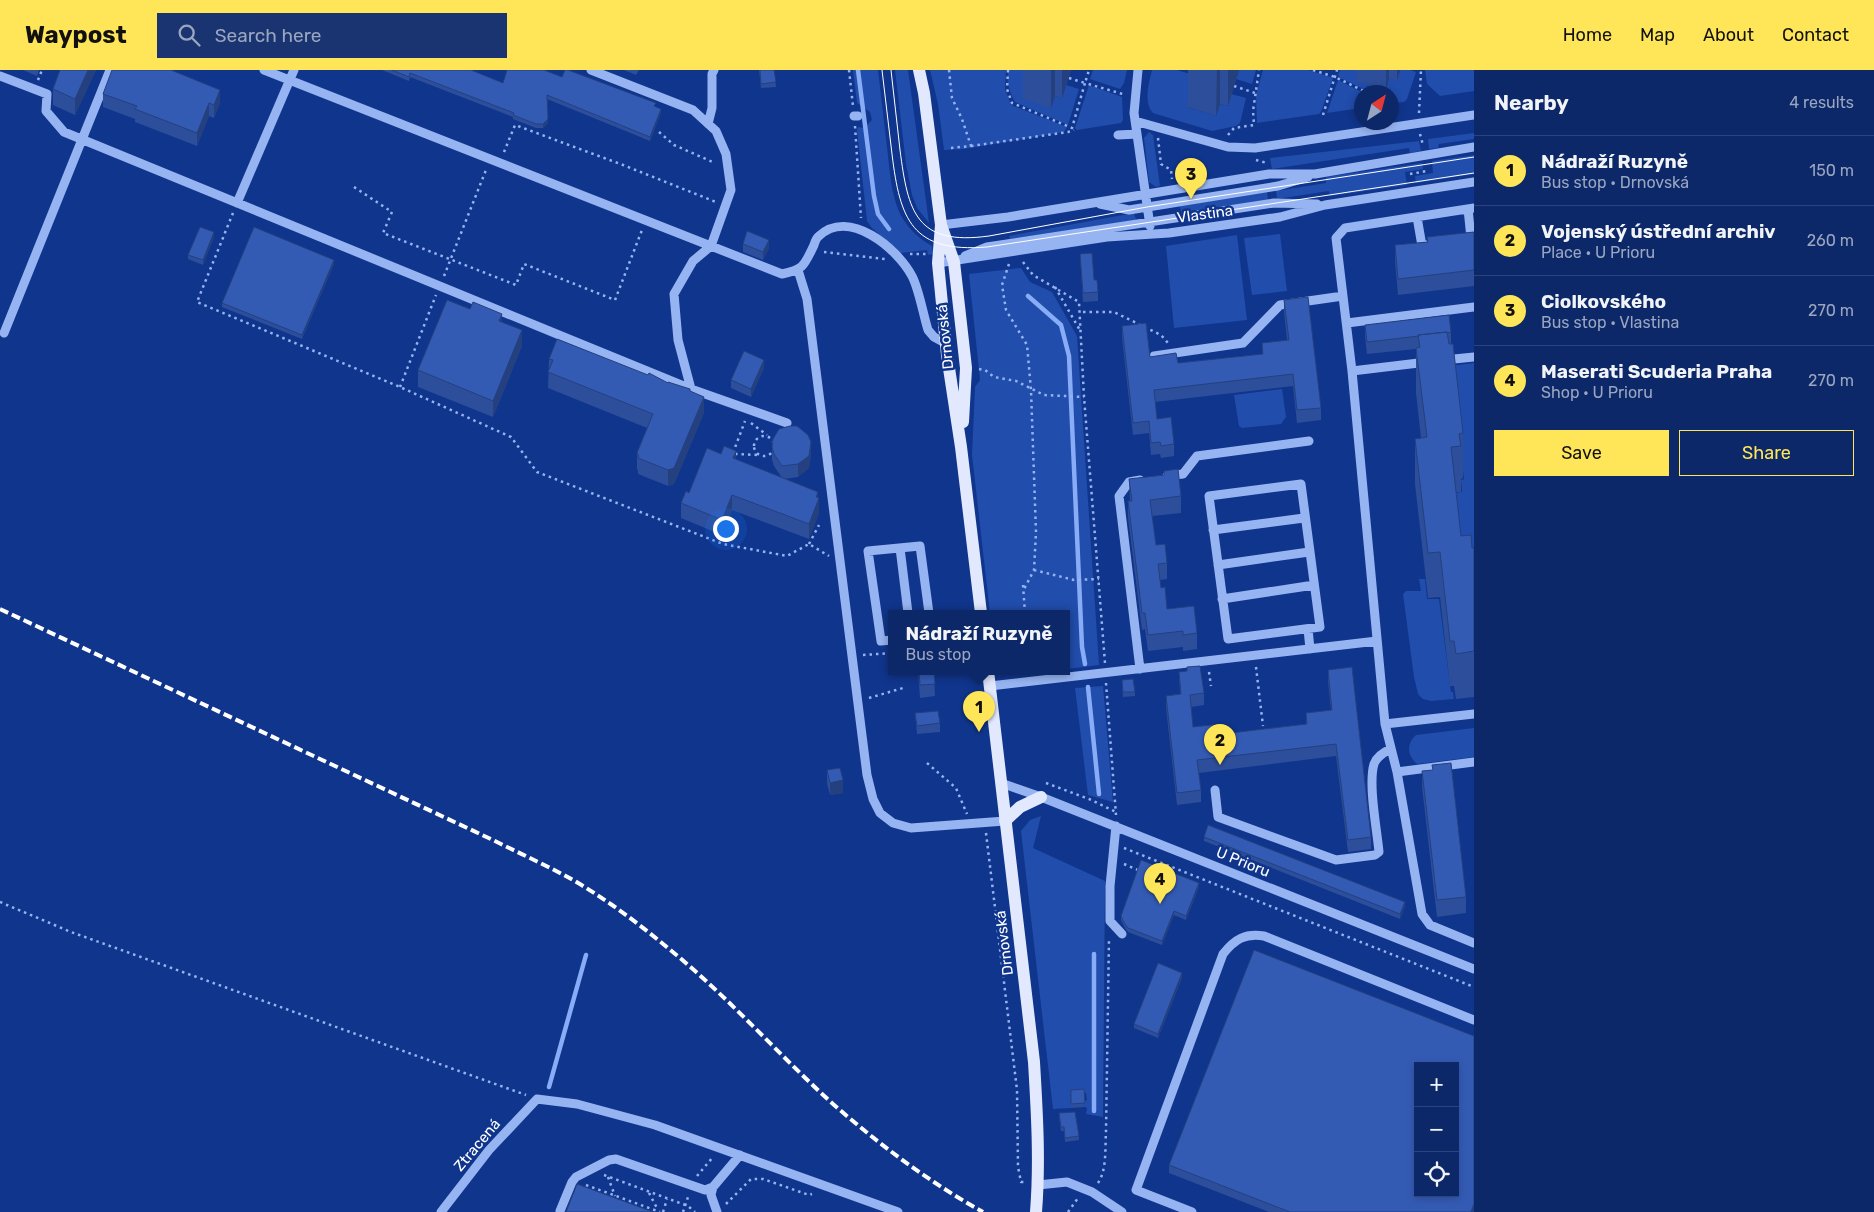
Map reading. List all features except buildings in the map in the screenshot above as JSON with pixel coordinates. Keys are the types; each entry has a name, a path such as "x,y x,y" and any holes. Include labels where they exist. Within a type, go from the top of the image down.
{"main road":[{"name":"Drnovská","path":"919,70 924,93 941,225 938,263 981,610"},
{"name":"Drnovská","path":"941,225 954,262 966,368 961,447"},
{"name":"Drnovská","path":"989,675 1034,1062 1038,1184 1036,1212"},
{"path":"1006,821 1020,807 1041,797"}],"street":[{"path":"4,333 110,70"},
{"path":"264,70 782,274 798,270 806,262 818,237 831,227 847,226 862,230 878,240 898,258 912,276 928,330 934,337 947,344"},
{"path":"237,203 294,70"},
{"path":"591,70 693,110 716,131 726,154 731,190 711,246 693,261 674,294 678,340 690,389"},
{"path":"708,124 712,108 712,74 714,70"},
{"path":"1138,70 1135,92 1135,121 1151,234"},
{"path":"0,76 47,94 46,111 64,132 690,389 787,423"},
{"path":"1135,121 1228,146 1255,148 1474,115"},
{"path":"1118,135 1137,134"},
{"name":"Vlastina","path":"941,225 973,222 1269,174 1315,174 1474,147"},
{"path":"1092,203 1129,210 1278,186 1315,174"},
{"name":"Vlastina","path":"938,263 1107,237 1151,234 1280,216 1325,205 1474,182"},
{"path":"954,262 987,247 1280,202 1325,205"},
{"path":"1461,240 1471,238 1471,208 1345,228 1336,238 1352,371 1384,724 1398,772 1422,914 1430,925 1474,943"},
{"path":"1417,217 1422,246 1442,243"},
{"path":"798,270 807,299 867,775 873,799 880,813 893,823 911,828 1006,821"},
{"path":"1154,356 1243,343 1280,305 1343,296"},
{"path":"1347,323 1474,307"},
{"path":"1352,371 1474,357"},
{"path":"1140,669 1119,496 1129,482 1183,474 1197,456 1309,441"},
{"path":"1301,484 1304,518 1320,627 1228,639 1213,530 1209,496 1301,484"},
{"path":"1213,530 1304,518"},
{"path":"888,640 881,641 868,551 920,546 929,610"},
{"path":"900,548 908,610"},
{"path":"1218,565 1309,552"},
{"path":"1222,599 1314,585"},
{"path":"1308,629 1310,649"},
{"path":"990,686 1377,641"},
{"path":"1384,724 1474,714"},
{"path":"1215,790 1218,817 1336,860 1375,856 1379,852 1372,787 1374,764 1381,753 1391,749"},
{"path":"1398,772 1474,762"},
{"name":"U Prioru","path":"1001,783 1116,826 1474,969"},
{"path":"1116,826 1110,886 1110,921 1122,934"},
{"path":"1192,1212 1136,1190 1223,954 1240,937 1253,934 1264,936 1474,1020"},
{"path":"537,1099 577,1104 655,1125 898,1212"},
{"name":"Ztracená","path":"441,1212 489,1150 537,1099"},
{"path":"716,1210 711,1195 713,1187 740,1155"},
{"path":"560,1211 576,1177 610,1160 616,1159 705,1190 713,1187"},
{"path":"1038,1184 1067,1182 1092,1192 1122,1212"}],"path":[{"path":"850,70 856,116 862,230"},
{"path":"949,70 952,98 962,119 971,146"},
{"path":"1008,70 1007,90 1012,103 1072,128 1090,70"},
{"path":"1224,135 1229,135 1234,128 1254,125 1255,93 1259,70"},
{"path":"1313,70 1335,76 1354,86"},
{"path":"1323,115 1337,70"},
{"path":"1421,70 1418,124 1424,149"},
{"path":"1069,78 1125,96 1135,92"},
{"path":"1234,86 1255,93"},
{"path":"400,387 490,159 495,148 504,152 515,125 725,205"},
{"path":"1157,127 1162,164 1171,170"},
{"path":"950,148 1074,130"},
{"path":"659,132 674,145 728,168"},
{"path":"1256,160 1267,162"},
{"path":"1410,174 1427,171"},
{"path":"354,187 392,212 383,232 516,285 524,264 615,300 646,221"},
{"path":"237,203 197,302 400,387 511,437 537,472 723,544 787,556 808,544 819,525"},
{"path":"811,251 890,260 903,255 925,253"},
{"path":"999,266 1024,262 1033,276 1055,286 1079,302 1084,397 1116,802 1116,826"},
{"path":"1009,264 1002,285 1006,310 1027,345 1031,390 1036,532 1034,570 1023,591"},
{"path":"1055,286 1082,333"},
{"path":"1083,312 1114,312 1161,335 1176,353"},
{"path":"974,367 985,370 994,376 1016,381 1044,395 1084,397"},
{"path":"731,458 746,419 774,443 773,449 769,454 733,453"},
{"path":"763,455 757,452 754,443 761,436 770,438"},
{"path":"808,544 833,559 840,558"},
{"path":"1034,570 1074,580 1099,579"},
{"path":"1022,585 1025,610"},
{"path":"852,655 888,653"},
{"path":"1256,667 1263,726"},
{"path":"1210,672 1211,686"},
{"path":"858,701 902,688"},
{"path":"976,700 979,732"},
{"path":"927,763 956,788 966,809 970,824"},
{"path":"1046,783 1114,810"},
{"path":"985,822 1017,1090 1019,1178 1021,1182 1038,1184"},
{"path":"1115,840 1124,848 1474,987"},
{"path":"1114,860 1138,870 1140,863"},
{"path":"1192,883 1195,876"},
{"path":"0,902 71,932 537,1099"},
{"path":"1092,1192 1100,1180 1104,1162 1110,921"},
{"path":"591,1170 688,1206 694,1212"},
{"path":"608,1177 615,1196"},
{"path":"716,1210 724,1206 751,1179 763,1179 809,1195 815,1194"},
{"path":"572,1182 660,1212"},
{"path":"649,1192 660,1212"},
{"path":"660,1212 667,1199"}],"shaded area":[{"path":"853,70 878,70 890,177 896,203 908,227 918,237 932,246 933,254 928,255 927,250 900,253 871,227 867,221 857,130 858,127 864,128 872,120 870,112 857,103"},
{"path":"895,70 908,70 929,223 917,208 912,195 906,164"},
{"path":"930,70 1006,70 1005,89 1011,105 1067,127 1064,132 964,149 944,150 938,104"},
{"path":"1009,70 1032,70 1051,108 1055,96 1062,98 1066,85 1079,89 1068,125 1015,102 1008,83"},
{"path":"1093,70 1127,70 1124,83 1120,89 1090,79"},
{"path":"1152,70 1177,70 1197,76 1188,107 1216,116 1220,104 1228,106 1231,94 1246,98 1240,123 1236,126 1212,131 1153,113 1147,98"},
{"path":"1239,70 1256,70 1252,84 1236,79"},
{"path":"1263,70 1309,70 1333,78 1321,112 1319,114 1257,123 1256,95"},
{"path":"1340,70 1361,70 1379,85 1355,85 1340,78 1338,75"},
{"path":"1400,70 1410,70 1416,72 1407,99 1404,102 1399,102 1399,85 1387,85 1389,78 1397,80"},
{"path":"1425,70 1474,70 1474,91 1440,96 1427,84"},
{"path":"1338,80 1354,88 1354,109 1327,113"},
{"path":"1089,85 1122,97 1123,120 1121,123 1077,130 1075,128"},
{"path":"1149,132 1153,135 1160,186 1156,187 1149,182 1144,138"},
{"path":"1474,133 1474,139 1439,144 1438,148 1429,149 1428,139"},
{"path":"1419,141 1421,151 1410,153 1409,148 1272,169 1270,158"},
{"path":"1474,155 1474,174 1416,183 1415,176 1433,173 1432,161"},
{"path":"1422,163 1423,169 1405,172 1407,185 1330,196 1329,191 1277,199 1276,191 1326,183 1326,177"},
{"path":"1267,192 1268,200 1181,213 1180,206"},
{"path":"1134,213 1136,220 1010,239 1009,236 1019,234"},
{"path":"1280,234 1287,291 1252,295 1244,238"},
{"path":"1237,235 1247,320 1174,328 1166,246"},
{"path":"1021,268 1030,282 1052,292 1077,336 1099,665 1070,669 1070,610 990,610 972,455 975,387 980,380 969,274"},
{"path":"1474,363 1474,592 1462,580 1452,493 1462,492 1461,480 1464,479 1449,366"},
{"path":"1282,389 1286,417 1281,424 1242,428 1239,426 1234,395"},
{"path":"1419,579 1425,579 1427,599 1439,599 1451,692 1453,692 1454,699 1431,701 1423,699 1418,694 1403,594 1406,591 1421,591"},
{"path":"1103,686 1113,802 1088,795 1075,688"},
{"path":"1474,728 1474,757 1417,764 1411,757 1409,746 1416,735"},
{"path":"1041,816 1033,848 1105,881 1103,1117 1086,1114 1087,1108 1084,1101 1087,1100 1086,1093 1071,1094 1071,1108 1053,1109 1021,831 1030,820"}],"waterway":[{"path":"858,70 874,196 878,214 889,229"},
{"path":"1028,296 1061,325 1069,356 1082,647 1085,664"},
{"path":"1088,687 1099,794"},
{"path":"1094,954 1094,1111"},
{"path":"549,1087 586,955"}],"tram line":[{"path":"882,70 895,177 900,197 906,214 914,228 926,238 942,244 962,247 987,247 1474,173"},
{"path":"891,70 903,172 912,207 920,220 931,230 945,236 965,238 989,236 1147,207 1474,157"}],"railway":[{"path":"0,609 495,841 573,880 612,905 695,971 833,1104 869,1134 905,1162 983,1212"}],"place":[{"name":"Ciolkovského","path":"1191,199"},
{"name":"Nádraží Ruzyně","path":"979,732"},
{"name":"Vojenský ústřední archiv","path":"1220,765"},
{"name":"Maserati Scuderia Praha","path":"1160,904"}]}
